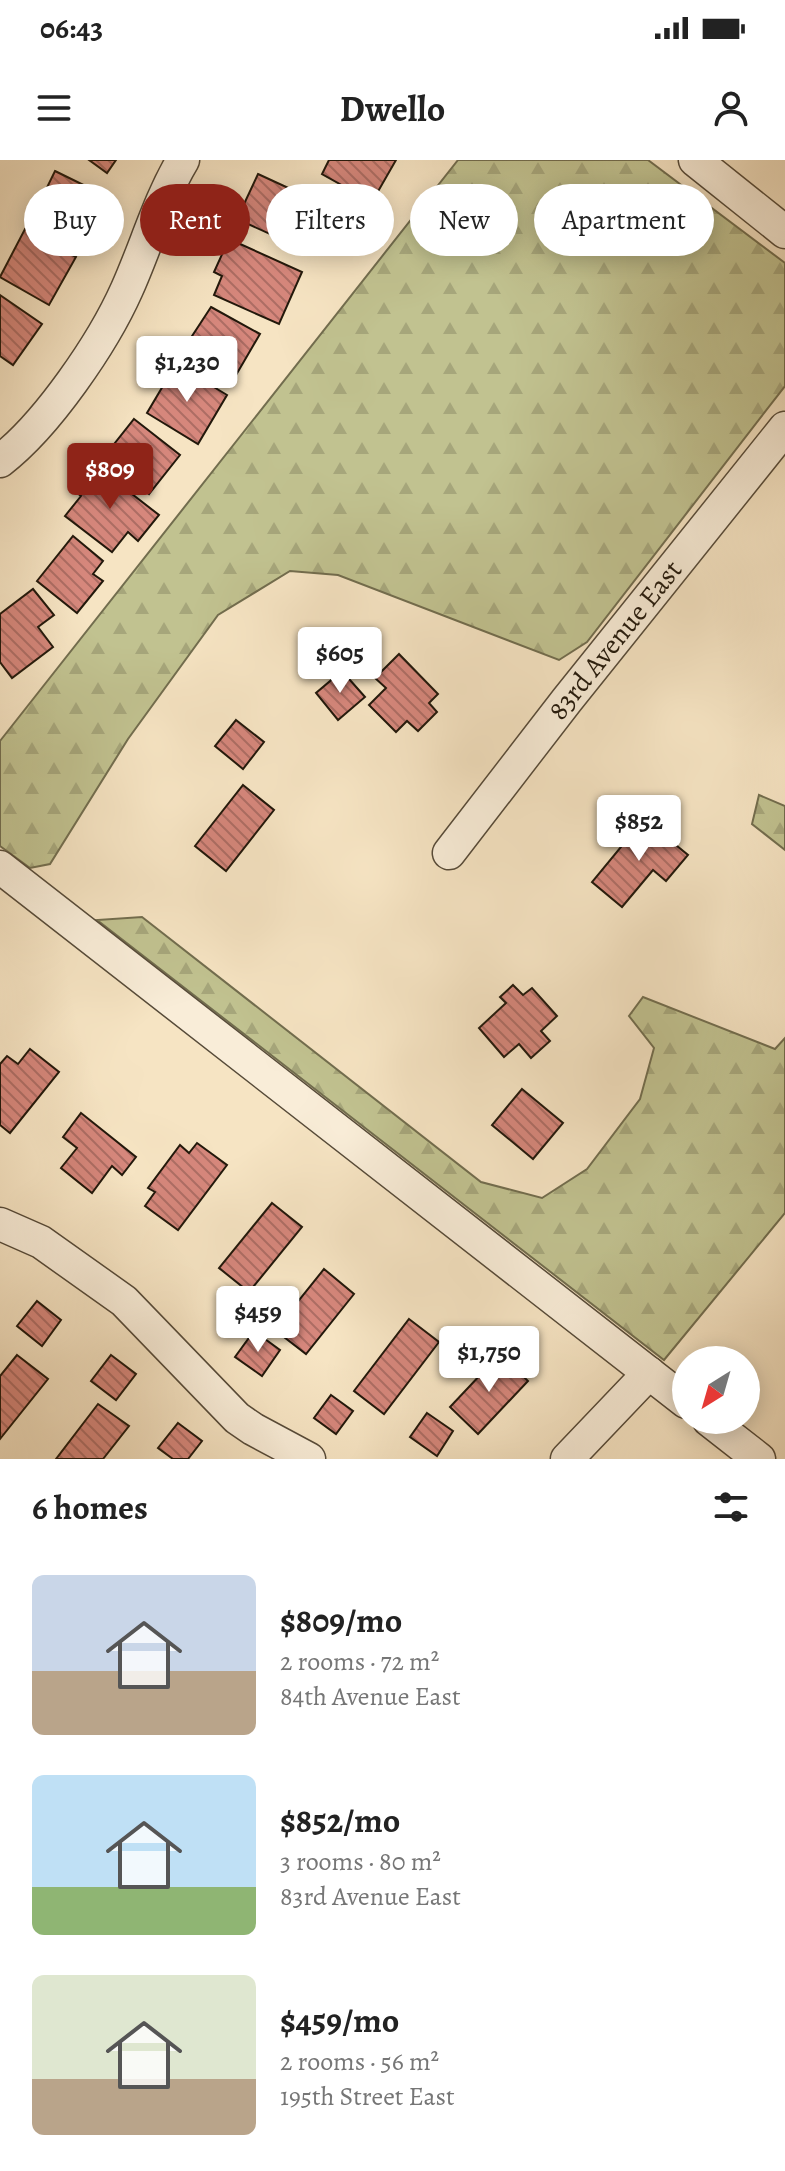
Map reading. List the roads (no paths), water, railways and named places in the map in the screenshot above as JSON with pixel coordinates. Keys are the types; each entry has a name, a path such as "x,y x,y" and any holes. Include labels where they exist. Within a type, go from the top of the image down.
{"street":[{"path":"0,461 24,440 80,370 113,318 183,160"},
{"path":"695,160 785,232"},
{"name":"83rd Avenue East","path":"449,853 785,428"},
{"path":"0,867 672,1391"},
{"path":"0,1224 41,1242 124,1301 237,1418 309,1459"},
{"path":"567,1459 649,1373"},
{"path":"727,1434 759,1459"}]}
